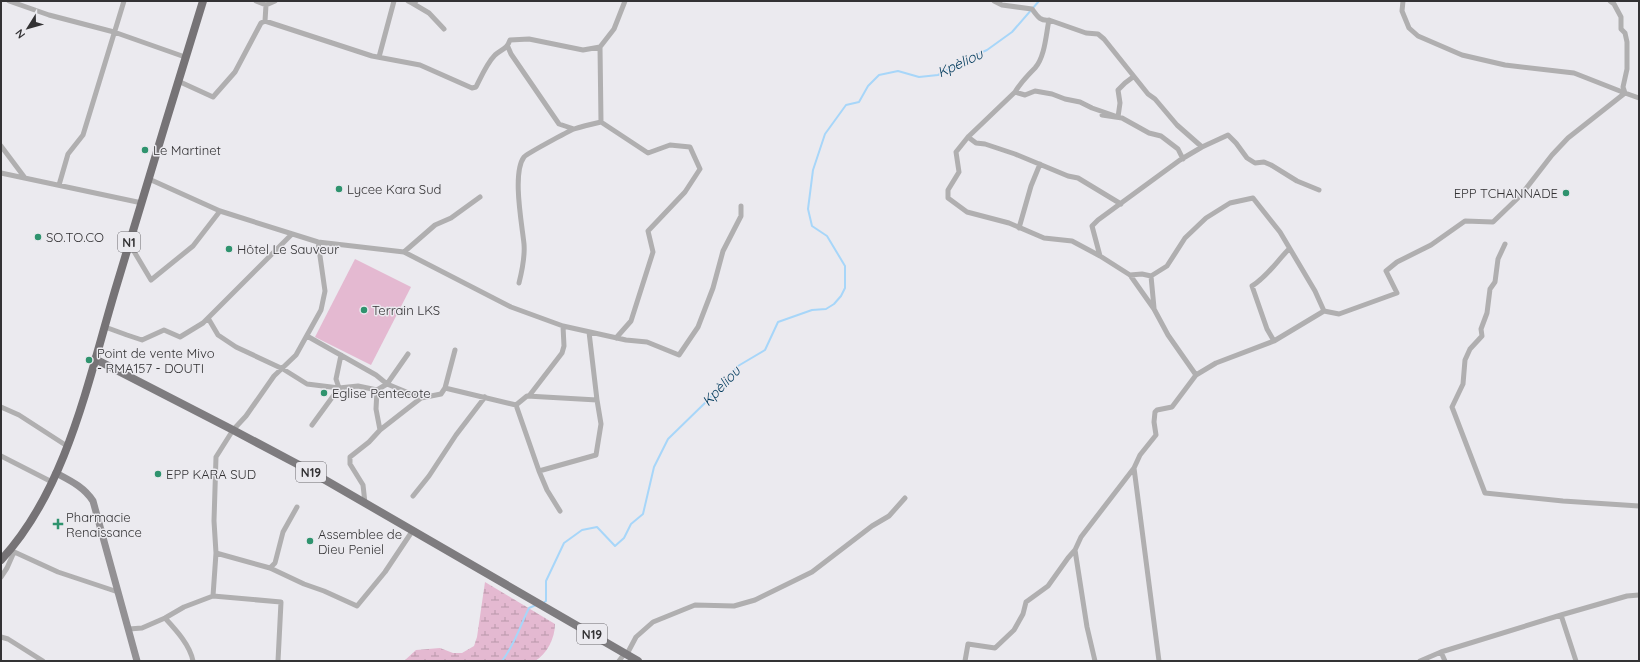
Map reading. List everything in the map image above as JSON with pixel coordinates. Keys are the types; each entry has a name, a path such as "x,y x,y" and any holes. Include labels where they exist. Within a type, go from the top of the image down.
{"highway":[{"name":"N1","path":"1,560 12,551 35,517 67,446 95,360 203,1"}],"main road":[{"name":"N19","path":"95,360 233,430 300,466 638,661"},
{"path":"56,473 82,487 93,501 137,661"}],"street":[{"path":"9,1 49,15 114,32 185,57"},
{"path":"59,185 68,154 83,135 124,1"},
{"path":"256,1 266,5 276,1"},
{"path":"379,57 394,1"},
{"path":"601,122 600,47 614,29 625,1"},
{"path":"994,1 1002,4 1032,9 1039,19 1049,20 1086,33 1098,34 1104,39 1148,94 1155,99 1177,125 1202,147"},
{"path":"1403,1 1402,11 1409,28 1418,36 1462,56 1505,65 1574,73 1639,98"},
{"path":"1610,1 1614,4 1621,17 1621,28 1625,33 1627,42 1627,69 1623,87 1625,92"},
{"path":"412,2 429,12 444,29"},
{"path":"265,21 266,5"},
{"path":"1049,20 1045,46 1036,67 1020,84 1015,92 968,137 956,152 959,172 948,190 948,198 967,212 1010,223 1044,238 1072,242 1100,256 1130,275 1154,309 1168,335 1196,375"},
{"path":"265,21 320,40 379,57 420,65 474,88 495,55 508,47"},
{"path":"178,81 213,97 235,72 261,23 265,21"},
{"path":"574,129 559,124 510,54 508,47 510,40 529,39 583,50 600,47"},
{"path":"1118,117 1120,103 1118,90 1125,82 1133,77"},
{"path":"1015,92 1025,95 1035,91 1052,94 1065,99 1080,102 1092,108 1128,120 1149,133 1161,136 1178,149 1183,159"},
{"path":"965,661 968,644 995,648 1014,630 1020,621 1026,602 1048,586 1075,550 1081,538 1134,468 1140,455 1156,435 1154,422 1155,412 1172,407 1196,375 1216,363 1274,341 1324,311 1339,314 1397,293 1386,271 1397,262 1431,245 1465,221 1493,222 1521,195 1552,155 1568,138 1625,92"},
{"path":"1102,115 1118,117"},
{"path":"519,283 523,268 524,246 520,221 518,173 522,160 532,150 540,148 574,129 601,122 648,153 670,145 690,147 700,169 685,192 648,231 653,252 631,321 616,338"},
{"path":"1100,256 1092,226 1098,220 1183,159 1202,147 1228,135 1236,142 1247,158 1254,163 1264,162 1297,181 1319,190"},
{"path":"968,137 976,143 985,144 1068,176 1078,178 1121,204"},
{"path":"1,146 25,178"},
{"path":"1019,228 1031,186 1040,164"},
{"path":"1,173 142,203"},
{"path":"149,179 220,211 318,242 404,252 511,307 563,326 616,338 647,342 679,355 698,327 713,288 724,251 741,216 741,206"},
{"path":"404,252 435,225 451,218 480,197"},
{"path":"1130,275 1142,274 1151,276 1167,266 1185,238 1206,218 1230,203 1253,198 1280,232 1315,291 1324,311"},
{"path":"129,243 151,280 193,246 220,211"},
{"path":"105,326 127,336 142,340 164,330 180,337 208,318 292,234"},
{"path":"213,596 216,553 214,521 216,456 233,430 246,416 274,376 296,355 321,310 324,291 318,242"},
{"path":"1505,244 1498,259 1495,282 1490,289 1487,313 1481,330 1482,336 1470,349 1465,360 1463,384 1452,407 1485,493 1563,501 1639,506"},
{"path":"1274,341 1267,329 1252,286 1262,280 1269,270 1290,249"},
{"path":"1151,276 1154,309"},
{"path":"208,318 218,335 236,347 283,369 307,384 339,388 358,386 376,390 387,384 408,354"},
{"path":"516,405 529,396 562,353 564,346 563,326"},
{"path":"539,471 596,455 601,424 589,332"},
{"path":"307,336 376,375 387,384 422,398"},
{"path":"365,503 363,485 350,464 349,460 351,455 369,442 380,430 422,398 441,394 445,388 455,350"},
{"path":"339,388 336,379 341,355"},
{"path":"312,425 339,388"},
{"path":"445,388 516,405"},
{"path":"376,390 376,409 380,430"},
{"path":"529,396 597,400"},
{"path":"413,496 485,397"},
{"path":"516,405 539,471 547,490 560,511"},
{"path":"1,407 19,414 67,446"},
{"path":"1,456 52,482"},
{"path":"1134,468 1159,661"},
{"path":"620,661 636,638 652,622 695,605 734,606 755,600 812,572 872,526 889,516 905,498"},
{"path":"270,568 275,563 284,532 297,507"},
{"path":"216,553 270,568 357,606 385,572 413,530"},
{"path":"1075,550 1087,627 1095,661"},
{"path":"1,577 8,568 12,551 58,572 118,592"},
{"path":"1420,661 1441,652 1560,615 1627,596 1639,595"},
{"path":"129,630 142,628 165,618 184,607 213,596 281,602 278,661"},
{"path":"1560,615 1576,661"},
{"path":"165,618 174,628 191,653 192,661"},
{"path":"1,637 8,639 43,661"},
{"path":"1441,652 1445,661"}],"green space":[{"name":"Terrain LKS","path":"355,259 411,287 371,365 315,337"},
{"path":"485,582 555,624 554,635 550,645 539,658 535,661 404,661 416,650 440,648 453,653 462,653 474,646 477,637"}],"waterway":[{"name":"Kpèliou","path":"543,603 546,601 546,581 564,543 582,530 597,527 615,546 624,538 631,524 643,514 654,467 668,439 708,400 738,366 765,350 778,322 812,310 826,309 834,304 841,296 845,288 845,266 827,236 812,226 808,209 813,170 825,134 846,105 859,102 868,86 879,75 898,71 919,77 938,75 987,50 1012,32 1039,1"},
{"path":"502,661 514,642 529,608 536,605"}],"place":[{"name":"Le Martinet","path":"145,150"},
{"name":"Lycee Kara Sud","path":"339,189"},
{"name":"EPP TCHANNADE","path":"1566,193"},
{"name":"SO.TO.CO","path":"38,237"},
{"name":"Hôtel Le Sauveur","path":"229,249"},
{"name":"Terrain LKS","path":"364,310"},
{"name":"Point de vente Mivo - RMA157 - DOUTI","path":"89,360"},
{"name":"Eglise Pentecote","path":"324,393"},
{"name":"EPP KARA SUD","path":"158,474"},
{"name":"Pharmacie Renaissance","path":"58,524"},
{"name":"Assemblee de Dieu Peniel","path":"310,541"}]}
